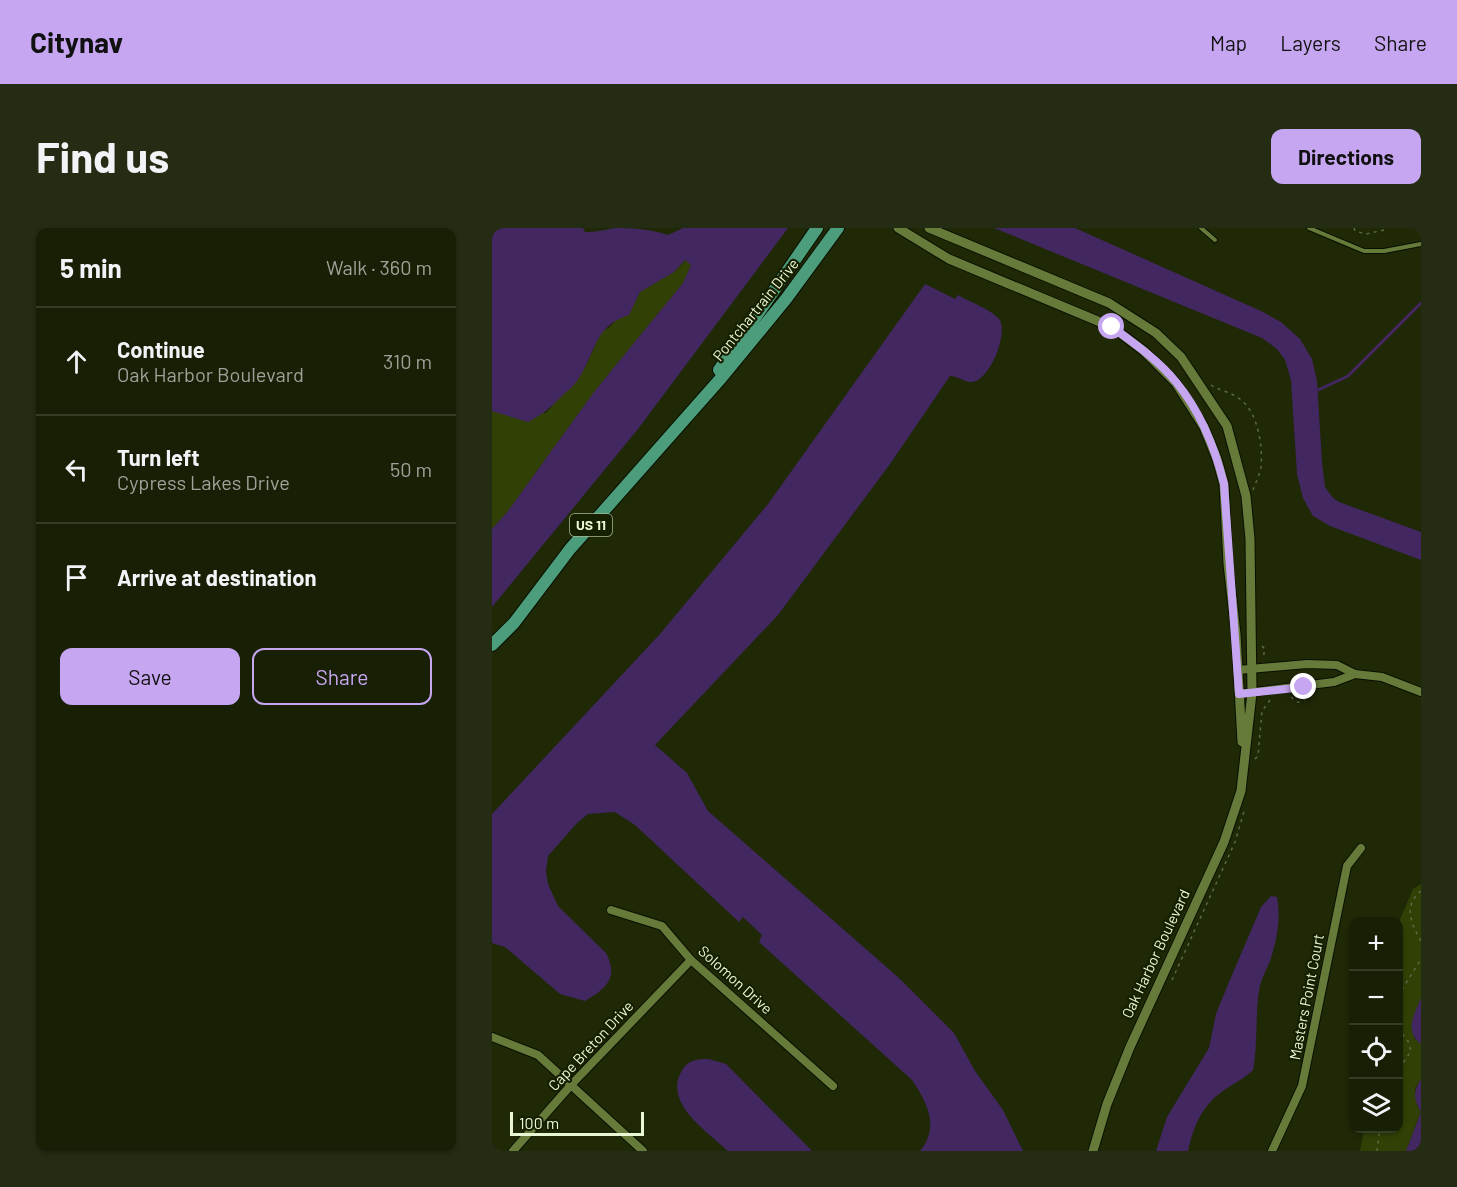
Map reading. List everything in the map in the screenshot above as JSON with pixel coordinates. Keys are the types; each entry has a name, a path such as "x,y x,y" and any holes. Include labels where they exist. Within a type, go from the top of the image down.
{"main road":[{"name":"Pontchartrain Drive","path":"693,408 817,228"},
{"name":"Pontchartrain Drive","path":"492,645 514,623 570,549 722,377 786,299 838,228"}],"street":[{"name":"Oak Harbor Boulevard","path":"898,228 949,259 1112,327 1144,351 1176,383 1204,427 1224,484 1243,770"},
{"path":"917,240 924,228"},
{"name":"Oak Harbor Boulevard","path":"929,228 1109,303 1156,333 1181,357 1227,426 1246,496 1250,539 1252,693 1241,791 1224,842 1130,1047 1107,1104 1093,1151"},
{"path":"1238,670 1307,664 1337,665 1356,674 1382,677 1421,692"},
{"path":"1239,694 1334,682 1356,674"},
{"name":"Masters Point Court","path":"1272,1151 1302,1086 1347,866 1361,848"},
{"name":"Solomon Drive","path":"611,910 662,926 691,960 833,1086"},
{"name":"Cape Breton Drive","path":"513,1151 571,1085 691,960"},
{"path":"492,1037 538,1055 643,1151"}],"lane":[{"path":"1201,228 1215,240"},
{"path":"1309,228 1364,250 1384,251 1421,244"}],"path":[{"path":"1354,228 1355,231 1366,234 1386,228"},
{"path":"1211,384 1240,399 1254,418 1261,462 1253,491"},
{"path":"1259,643 1265,649 1263,658"},
{"path":"1421,891 1412,903 1410,916 1411,925 1421,941"},
{"path":"1403,988 1421,959"},
{"path":"1403,1036 1412,1051 1403,1064"},
{"path":"1377,1151 1379,1133"}],"green space":[{"path":"686,260 691,265 683,283 594,392 508,511 492,529 492,411 546,413 585,368 601,332 610,327 616,319 629,315 640,292 674,272"},
{"path":"1421,884 1421,998 1415,1012 1414,1038 1421,1044 1421,1079 1415,1088 1417,1106 1421,1111 1406,1151 1360,1151 1363,1133 1403,1133 1403,917 1401,917 1413,889"}],"shaded area":[{"path":"492,228 583,228 585,232 628,228 668,235 683,228 788,228 638,429 492,607 492,529 508,511 594,392 683,283 691,265 685,260 674,272 640,292 629,315 608,326 602,334 575,383 542,414 528,422 492,411"},
{"path":"994,228 1075,228 1281,322 1300,339 1312,359 1317,381 1325,487 1339,502 1421,532 1421,560 1330,526 1313,516 1303,498 1297,474 1291,380 1285,360 1277,349 1262,338"},
{"path":"925,284 955,299 958,295 986,309 999,319 1002,334 991,365 979,380 972,382 950,376 890,464 778,615 655,745 687,773 708,811 899,978 954,1033 975,1071 1003,1110 1023,1151 920,1151 929,1133 929,1115 912,1080 759,942 762,935 743,917 739,922 635,825 615,812 588,814 577,823 548,856 546,871 548,884 558,906 606,953 610,962 611,976 604,987 585,1001 560,994 505,947 492,943 492,814 660,634 768,504"},
{"path":"1271,896 1277,897 1278,929 1270,961 1260,987 1253,1070 1219,1094 1207,1106 1195,1127 1188,1151 1156,1151 1167,1117 1209,1048 1216,1014 1229,982 1261,907"},
{"path":"1421,998 1421,1044 1413,1034 1412,1022"},
{"path":"709,1059 726,1064 812,1151 728,1151 710,1135 683,1106 678,1095 677,1084 686,1065 696,1060"},
{"path":"1421,1079 1421,1112 1415,1095"},
{"path":"1421,1112 1421,1151 1406,1151"}],"waterway":[{"path":"1316,391 1348,376 1421,303"}],"route":[{"path":"1112,327 1144,351 1176,383 1204,427 1217,459 1224,484 1239,694 1304,687"}]}
